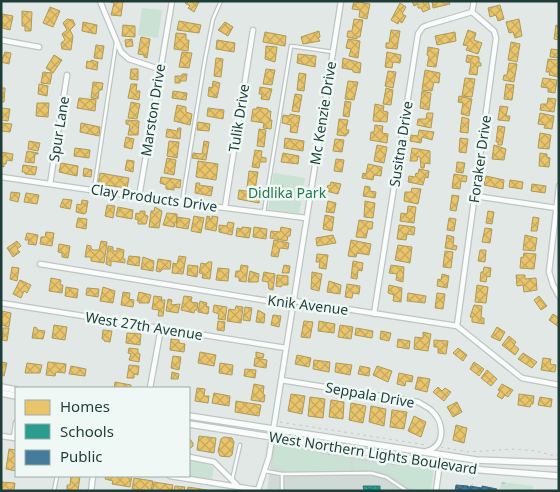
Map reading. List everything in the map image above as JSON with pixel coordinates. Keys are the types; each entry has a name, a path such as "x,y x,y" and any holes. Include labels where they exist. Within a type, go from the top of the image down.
{"street":[{"path":"100,1 116,42 124,56 159,69"},
{"name":"Marston Drive","path":"139,197 159,69 172,1"},
{"name":"Mc Kenzie Drive","path":"258,490 265,471 274,426 341,1"},
{"path":"472,12 474,1"},
{"name":"Foraker Drive","path":"457,326 496,38 494,31 472,12"},
{"name":"Susitna Drive","path":"374,314 418,34 423,27 472,12"},
{"name":"Tulik Drive","path":"225,208 253,30"},
{"path":"1,40 39,47"},
{"name":"Spur Lane","path":"50,184 67,75"},
{"name":"Clay Products Drive","path":"1,177 306,218"},
{"path":"559,186 549,272 559,296"},
{"path":"475,196 556,208"},
{"name":"Knik Avenue","path":"40,264 287,304 294,301 457,326"},
{"name":"West 27th Avenue","path":"1,303 286,348"},
{"path":"457,326 522,378 559,386"},
{"path":"150,387 161,328"},
{"name":"Seppala Drive","path":"281,380 418,402 434,412 442,426 440,439 436,446"},
{"path":"1,388 15,390"},
{"path":"1,394 15,396"},
{"name":"West Northern Lights Boulevard","path":"190,416 274,426 476,460 559,463"},
{"name":"West Northern Lights Boulevard","path":"190,424 439,464 482,470 559,476"},
{"path":"1,436 15,438"},
{"path":"422,452 431,450 436,446"},
{"path":"436,491 440,455"},
{"path":"190,457 214,462 238,486"},
{"path":"90,491 93,477"},
{"path":"177,477 258,490"}],"lane":[{"path":"182,202 204,59 213,19 222,1"},
{"path":"94,190 116,42"},
{"path":"264,212 291,46 333,52"},
{"path":"232,480 240,445"},
{"path":"265,471 282,474 371,473 386,477 407,491"},
{"path":"282,474 282,491"},
{"path":"54,491 56,477"}],"path":[{"path":"274,426 302,425 468,452 515,449 559,455"},
{"path":"352,456 388,464 411,465"},
{"path":"472,486 474,474"}],"shaded area":[{"path":"274,443 432,469 429,491 267,491"}],"green space":[{"path":"142,8 162,10 158,38 138,35"},
{"name":"Didlika Park","path":"274,173 305,178 299,214 268,209"},
{"path":"281,443 318,453 349,458 351,470 309,472 277,468 272,464 276,445"},
{"path":"354,460 389,466 429,466 434,468 431,490 417,490 385,473 372,470 354,470"},
{"path":"190,461 201,462 212,466 214,469 212,479 190,477"},
{"path":"502,482 533,486 533,491 499,491"}],"building: Homes":[{"path":"107,1 123,1 121,16 111,15 114,3"},
{"path":"186,1 199,2 194,12 188,8 190,6 185,3"},
{"path":"354,1 370,4 367,19 359,17 360,10 352,9"},
{"path":"412,1 428,1 430,9 423,12 421,8 418,8 418,4 414,6"},
{"path":"432,1 449,1 450,4 433,8"},
{"path":"400,3 406,7 402,14 406,16 402,23 399,21 398,24 391,20"},
{"path":"500,5 504,19 498,21 496,15 490,17 488,8"},
{"path":"50,7 60,11 53,27 43,23"},
{"path":"22,11 32,12 31,31 25,31 25,26 22,26"},
{"path":"2,14 13,16 10,30 2,28"},
{"path":"67,19 73,20 75,25 70,30 73,36 71,50 62,49 61,43 65,40 62,34 67,30 63,23"},
{"path":"354,19 363,20 360,37 357,37 357,39 347,37 348,31 352,31"},
{"path":"519,19 522,36 515,38 513,32 509,33 506,22"},
{"path":"179,21 201,25 199,33 177,30"},
{"path":"83,22 97,25 96,34 82,31"},
{"path":"225,22 233,27 228,36 218,30"},
{"path":"123,25 135,26 135,37 122,36"},
{"path":"556,25 559,26 559,40 554,39"},
{"path":"391,30 400,31 397,49 386,48 386,43 389,43"},
{"path":"468,30 476,33 474,40 482,43 478,54 466,50 468,46 463,45"},
{"path":"319,31 320,37 318,38 320,41 303,44 301,37"},
{"path":"265,32 286,36 285,46 263,42"},
{"path":"455,32 456,41 437,45 435,36"},
{"path":"176,33 186,34 186,40 189,40 188,51 174,49"},
{"path":"141,37 150,39 147,58 144,55 138,54"},
{"path":"132,39 133,46 126,47 125,40"},
{"path":"348,39 360,41 358,58 349,56 351,49 346,48"},
{"path":"217,40 235,43 234,52 216,49"},
{"path":"511,42 520,44 517,62 508,60"},
{"path":"96,45 104,46 102,59 94,58"},
{"path":"266,46 277,47 275,62 265,59"},
{"path":"428,47 439,49 436,67 427,66"},
{"path":"551,49 559,50 559,58 550,57"},
{"path":"5,52 11,53 9,64 1,62"},
{"path":"182,52 192,53 189,68 179,67"},
{"path":"387,52 401,55 400,63 393,62 392,68 385,67"},
{"path":"298,54 316,56 315,67 297,63"},
{"path":"54,55 62,60 53,73 46,68"},
{"path":"467,55 479,57 481,66 478,66 477,75 469,74 471,63 466,62"},
{"path":"216,58 223,59 221,77 214,76"},
{"path":"343,58 361,63 360,73 342,68"},
{"path":"548,59 559,60 558,77 549,75 550,72 546,72"},
{"path":"91,60 98,62 97,70 86,68 87,61 91,62"},
{"path":"509,63 517,64 514,82 503,80 504,75 507,75"},
{"path":"131,69 138,69 138,80 130,79"},
{"path":"266,69 275,70 272,85 263,84"},
{"path":"425,70 440,73 439,83 434,82 432,91 422,90"},
{"path":"388,71 396,72 393,88 385,86"},
{"path":"43,72 52,73 50,84 41,83"},
{"path":"299,73 306,74 304,91 297,90"},
{"path":"182,74 187,74 186,81 175,83 175,76 182,76"},
{"path":"465,78 475,79 472,97 462,96"},
{"path":"543,78 557,80 555,93 548,92 548,88 541,87"},
{"path":"213,81 220,83 217,98 208,96 209,87 212,88"},
{"path":"348,81 358,82 354,100 345,99"},
{"path":"93,82 103,83 102,90 99,90 98,99 91,98"},
{"path":"39,84 48,86 47,96 38,94"},
{"path":"131,84 137,84 136,91 140,91 139,100 128,98"},
{"path":"506,84 514,85 512,100 504,99"},
{"path":"260,87 272,89 269,100 261,99 262,94 259,94"},
{"path":"1,88 5,88 4,102 1,102"},
{"path":"386,88 393,90 391,105 383,104"},
{"path":"173,91 187,93 186,100 172,98"},
{"path":"422,91 431,93 429,110 420,108"},
{"path":"295,94 302,95 299,112 292,111"},
{"path":"459,96 472,99 469,116 461,114 463,103 458,102"},
{"path":"79,98 96,100 95,111 77,108"},
{"path":"548,98 556,99 554,112 540,110 541,104 547,104"},
{"path":"345,101 351,102 349,117 343,116"},
{"path":"131,102 140,104 137,119 128,118"},
{"path":"37,103 49,103 48,117 36,116"},
{"path":"375,104 384,106 383,111 388,112 387,122 373,121"},
{"path":"177,105 186,107 186,112 192,114 190,125 174,121"},
{"path":"500,106 508,107 506,116 510,116 509,121 498,120"},
{"path":"257,107 271,111 271,129 263,128 264,123 251,121 253,109 257,109"},
{"path":"1,108 10,109 8,121 1,120"},
{"path":"208,108 224,110 223,119 207,116"},
{"path":"427,113 433,113 431,128 417,125 418,119 426,119"},
{"path":"540,113 554,116 552,129 544,128 545,125 538,124"},
{"path":"290,114 300,116 297,133 290,132 291,125 282,123 283,115 290,116"},
{"path":"462,117 469,119 468,133 460,132"},
{"path":"339,119 348,120 346,130 349,130 346,136 337,135"},
{"path":"126,120 139,121 138,135 128,135 130,125 126,124"},
{"path":"198,122 210,124 209,131 197,130"},
{"path":"1,123 12,124 10,132 1,131"},
{"path":"81,123 100,127 99,136 80,132"},
{"path":"375,125 383,126 382,133 388,134 387,143 370,140 371,132 374,132"},
{"path":"498,126 505,127 502,145 498,145 498,142 496,142"},
{"path":"178,128 181,128 180,139 166,137 167,129 177,131"},
{"path":"259,129 266,130 264,147 257,146"},
{"path":"419,130 434,132 432,140 422,137 421,143 410,141 411,135 418,136"},
{"path":"540,133 551,135 549,149 538,148"},
{"path":"126,137 134,139 132,149 124,147"},
{"path":"285,138 304,141 303,151 284,148"},
{"path":"460,138 468,139 466,153 459,152"},
{"path":"335,139 344,140 342,152 333,151"},
{"path":"29,141 40,143 38,151 28,149"},
{"path":"169,141 179,142 177,158 167,156"},
{"path":"204,141 209,142 206,160 192,158 193,153 202,154"},
{"path":"377,145 387,147 384,163 374,161"},
{"path":"494,145 506,149 504,160 492,159"},
{"path":"75,148 90,150 89,158 74,156"},
{"path":"412,148 430,151 430,164 425,163 424,168 421,168 420,157 418,156 417,161 410,161"},
{"path":"255,150 262,151 261,157 266,158 266,162 260,162 259,168 252,167"},
{"path":"27,151 38,153 35,154 34,163 25,162"},
{"path":"1,152 13,154 12,161 7,160 4,167 1,166"},
{"path":"283,153 299,156 298,164 281,162"},
{"path":"540,153 547,154 547,157 550,158 549,167 539,166"},
{"path":"167,158 176,160 174,175 164,173"},
{"path":"336,159 344,160 342,172 334,171"},
{"path":"127,160 134,161 133,172 125,170"},
{"path":"198,161 218,164 216,180 196,177"},
{"path":"457,162 465,163 463,173 456,172"},
{"path":"61,163 78,166 77,176 59,172"},
{"path":"368,164 382,167 381,176 374,175 373,180 362,178 363,173 366,174"},
{"path":"23,165 37,167 35,175 22,172"},
{"path":"84,168 92,170 91,177 83,176"},
{"path":"419,169 429,171 428,178 425,177 423,185 408,182 409,176 415,177"},
{"path":"249,171 258,172 255,190 247,188"},
{"path":"100,173 129,178 127,188 98,184"},
{"path":"454,174 467,176 466,182 461,181 460,189 452,188"},
{"path":"486,176 504,180 503,189 484,185"},
{"path":"161,177 181,180 180,188 174,187 174,190 166,189 166,185 160,183"},
{"path":"510,180 523,182 522,189 509,187"},
{"path":"331,182 341,184 338,194 326,191"},
{"path":"196,183 213,187 211,196 195,193"},
{"path":"532,184 546,186 545,193 531,191"},
{"path":"277,185 283,186 282,193 276,192"},
{"path":"365,186 370,187 370,191 376,192 375,198 363,196"},
{"path":"412,188 421,189 418,204 404,201 405,192 411,192"},
{"path":"239,190 260,193 259,203 238,199"},
{"path":"11,192 20,193 18,202 10,200"},
{"path":"26,193 39,195 37,204 24,202"},
{"path":"452,195 459,196 456,211 450,210"},
{"path":"63,199 72,200 70,209 60,207"},
{"path":"82,200 88,201 86,213 84,214 76,212 77,204 81,205"},
{"path":"328,201 336,203 334,213 326,212"},
{"path":"365,201 375,203 373,218 364,217"},
{"path":"107,205 115,206 113,218 105,216"},
{"path":"408,206 416,207 414,223 400,221 401,213 407,214"},
{"path":"118,207 133,210 132,219 116,216"},
{"path":"155,207 162,211 159,228 149,227 151,211 154,211"},
{"path":"140,211 145,211 145,215 148,216 146,224 138,224 138,220 135,219 136,213 140,214"},
{"path":"488,211 494,212 492,224 486,223"},
{"path":"167,213 177,214 177,222 175,222 174,227 163,225"},
{"path":"325,215 334,217 332,231 323,229"},
{"path":"194,216 204,218 201,233 191,231"},
{"path":"207,216 210,219 212,219 212,216 218,217 216,231 205,229"},
{"path":"177,217 190,219 188,229 176,227"},
{"path":"533,217 539,218 537,231 531,231"},
{"path":"78,218 87,219 86,229 76,227"},
{"path":"449,218 456,219 454,231 447,230"},
{"path":"359,220 373,222 372,229 368,229 366,238 356,237"},
{"path":"228,222 234,223 232,235 219,232 219,225 227,226"},
{"path":"399,225 415,227 414,235 407,234 406,240 397,239"},
{"path":"242,227 251,228 249,238 236,236 237,228 242,229"},
{"path":"254,227 267,229 266,239 253,237"},
{"path":"281,227 291,229 287,241 270,238 271,231 280,232"},
{"path":"485,228 492,229 490,243 482,242"},
{"path":"46,232 54,233 52,246 40,244 41,237 45,237"},
{"path":"27,233 38,235 36,245 28,244 29,240 25,240"},
{"path":"333,235 336,243 317,246 316,238"},
{"path":"447,235 454,237 453,245 457,246 456,250 445,248"},
{"path":"525,235 537,238 535,251 523,250"},
{"path":"274,240 289,243 288,249 280,248 278,257 271,256"},
{"path":"351,240 371,244 369,255 357,253 356,257 348,256"},
{"path":"17,241 21,246 17,249 20,252 13,257 7,248"},
{"path":"101,241 107,242 104,263 91,261 91,257 85,257 87,245 91,246 93,250 99,250"},
{"path":"59,244 70,246 68,258 62,257 62,253 58,252"},
{"path":"398,245 412,247 410,263 395,260"},
{"path":"108,246 113,247 113,251 117,251 117,248 124,250 123,259 125,259 125,263 111,261 111,266 106,264"},
{"path":"480,250 486,250 485,262 478,261"},
{"path":"445,251 453,252 451,268 443,267"},
{"path":"524,253 536,254 534,269 520,268 521,257 523,258"},
{"path":"317,254 328,255 326,269 319,268 320,262 316,262"},
{"path":"129,256 140,257 139,266 127,264"},
{"path":"179,256 186,257 183,274 172,273 173,263 177,264"},
{"path":"143,257 154,261 153,271 141,269"},
{"path":"158,259 171,261 170,269 163,269 160,272 156,271"},
{"path":"353,261 363,263 362,271 358,270 357,279 351,278"},
{"path":"212,262 210,279 202,278 203,274 199,273 201,263 206,264"},
{"path":"188,265 198,266 197,277 187,275"},
{"path":"241,265 248,266 246,282 239,281 239,277 235,277 236,271 240,271"},
{"path":"284,265 290,266 289,273 282,273"},
{"path":"391,265 404,267 403,282 396,280 397,274 389,273"},
{"path":"12,267 19,268 17,281 10,279"},
{"path":"484,267 491,268 490,277 487,276 486,282 480,281 481,272 483,272"},
{"path":"218,268 229,269 228,281 216,280"},
{"path":"250,271 259,274 258,282 248,282"},
{"path":"264,272 275,274 273,290 269,289 268,282 262,281"},
{"path":"312,272 322,274 319,291 311,289"},
{"path":"442,274 449,276 447,288 437,286 438,279 441,280"},
{"path":"277,275 288,276 288,285 276,286"},
{"path":"516,275 525,275 525,279 536,278 537,290 524,292 523,285 517,286"},
{"path":"51,278 61,280 60,285 63,285 62,293 49,291"},
{"path":"20,280 31,285 27,293 24,291 21,298 13,294"},
{"path":"329,281 341,285 340,294 327,292"},
{"path":"347,284 360,286 359,294 353,293 352,298 345,297"},
{"path":"389,285 402,288 401,302 393,301 394,295 388,293"},
{"path":"477,285 488,287 486,303 475,302"},
{"path":"66,287 78,289 77,298 65,296"},
{"path":"103,287 115,291 113,303 100,301"},
{"path":"87,288 99,289 98,297 86,295"},
{"path":"123,292 130,293 129,299 134,300 133,307 121,305"},
{"path":"139,292 151,295 149,303 139,303 137,301"},
{"path":"408,293 426,296 425,303 407,301"},
{"path":"437,293 445,294 443,309 435,308"},
{"path":"154,296 162,297 161,300 165,300 163,316 158,316 159,310 152,309"},
{"path":"184,296 192,297 191,302 198,303 197,310 194,313 181,310"},
{"path":"539,296 547,306 541,310 534,300"},
{"path":"168,299 172,300 171,305 180,304 178,313 166,311"},
{"path":"200,301 207,303 206,306 209,307 208,314 198,312"},
{"path":"214,305 227,307 225,320 218,319 219,314 213,312"},
{"path":"474,305 482,306 481,318 484,318 484,324 472,322 472,317 470,317"},
{"path":"236,306 243,307 241,323 227,321 229,309 235,310"},
{"path":"245,307 252,308 250,321 243,320"},
{"path":"258,310 265,314 264,323 256,322"},
{"path":"2,311 11,313 9,327 1,325"},
{"path":"553,314 559,318 559,327 549,320"},
{"path":"273,315 281,316 279,327 271,325"},
{"path":"218,321 225,322 224,331 217,330"},
{"path":"304,321 313,322 310,338 301,337"},
{"path":"319,321 335,324 334,333 318,331"},
{"path":"54,325 67,327 65,340 52,338"},
{"path":"340,325 353,327 351,339 338,337"},
{"path":"34,327 37,330 45,331 43,339 32,338"},
{"path":"497,327 505,332 500,341 491,337"},
{"path":"3,328 9,328 7,341 2,340"},
{"path":"356,328 373,331 372,338 355,335"},
{"path":"103,330 112,331 110,342 102,339"},
{"path":"381,331 391,333 389,341 380,339"},
{"path":"423,332 431,334 428,351 414,349 415,337 423,338"},
{"path":"127,333 141,334 140,345 126,343"},
{"path":"509,336 516,342 514,345 519,349 515,355 502,345"},
{"path":"171,339 179,340 179,343 185,344 184,352 170,350"},
{"path":"398,339 410,341 409,349 397,347"},
{"path":"434,340 448,341 446,354 438,353 438,347 434,347"},
{"path":"129,348 138,349 140,354 139,362 129,360 131,354 128,353"},
{"path":"458,348 467,355 463,361 453,353"},
{"path":"200,352 216,355 214,366 198,363"},
{"path":"256,352 264,354 263,358 256,357"},
{"path":"523,353 537,362 532,368 518,359"},
{"path":"297,355 311,358 309,367 295,364"},
{"path":"173,356 181,357 179,370 171,368"},
{"path":"255,358 267,360 266,368 254,366"},
{"path":"543,358 551,359 550,364 556,365 555,372 541,370"},
{"path":"314,360 330,362 329,372 313,369"},
{"path":"1,362 7,363 4,376 1,375"},
{"path":"48,362 66,364 65,373 56,372 55,376 46,375"},
{"path":"474,362 484,369 479,376 470,369"},
{"path":"27,363 42,365 40,373 25,373"},
{"path":"220,363 233,365 232,375 219,373"},
{"path":"336,363 352,365 350,375 335,372"},
{"path":"129,365 139,366 138,375 134,374 134,378 127,378"},
{"path":"71,366 86,369 85,376 69,374"},
{"path":"360,366 370,368 369,376 358,374"},
{"path":"377,366 392,371 388,382 373,375"},
{"path":"245,369 256,370 255,378 244,376"},
{"path":"487,370 497,379 491,386 481,378"},
{"path":"172,372 179,374 178,379 171,379"},
{"path":"399,373 413,376 412,382 406,381 405,386 397,384"},
{"path":"418,377 430,379 427,392 415,389"},
{"path":"115,382 131,385 131,387 114,387"},
{"path":"254,384 264,386 264,402 251,400"},
{"path":"502,384 513,390 508,397 505,395 502,399 497,396"},
{"path":"438,387 442,391 445,388 451,392 444,401 433,392"},
{"path":"197,388 205,389 204,396 209,396 208,403 195,401"},
{"path":"214,393 230,396 229,406 212,403"},
{"path":"291,394 305,396 302,414 288,411"},
{"path":"519,394 534,396 533,404 530,407 518,405"},
{"path":"310,397 325,399 323,418 308,416"},
{"path":"540,397 552,399 551,407 538,405"},
{"path":"331,400 344,402 343,419 329,417"},
{"path":"236,401 261,405 259,416 235,412"},
{"path":"457,402 462,412 453,417 447,407"},
{"path":"351,403 366,406 363,423 349,420"},
{"path":"371,406 386,409 384,426 369,422"},
{"path":"392,410 407,412 404,429 390,427"},
{"path":"414,416 426,422 421,437 408,431"},
{"path":"456,425 467,428 464,443 453,440"},
{"path":"199,436 216,438 214,453 197,450"},
{"path":"224,437 232,438 234,442 232,455 229,457 220,456 218,451 221,439"},
{"path":"190,439 193,443 190,448"},
{"path":"9,449 15,450 15,471 6,469"},
{"path":"71,477 80,477 78,491 67,491 67,485 70,485"},
{"path":"106,477 132,477 130,487 112,484 113,481 105,479"},
{"path":"134,478 153,481 151,491 132,489"},
{"path":"1,482 15,483 14,491 1,491"},
{"path":"154,482 173,485 172,491 152,491"},
{"path":"175,486 185,487 184,491 174,491"},
{"path":"188,487 207,490 207,491 187,491"}],"building: Schools":[{"path":"363,486 380,486 380,491 364,491"}],"building: Public":[{"path":"456,485 468,486 470,488 470,486 482,488 482,486 497,489 496,491 455,491"}]}
